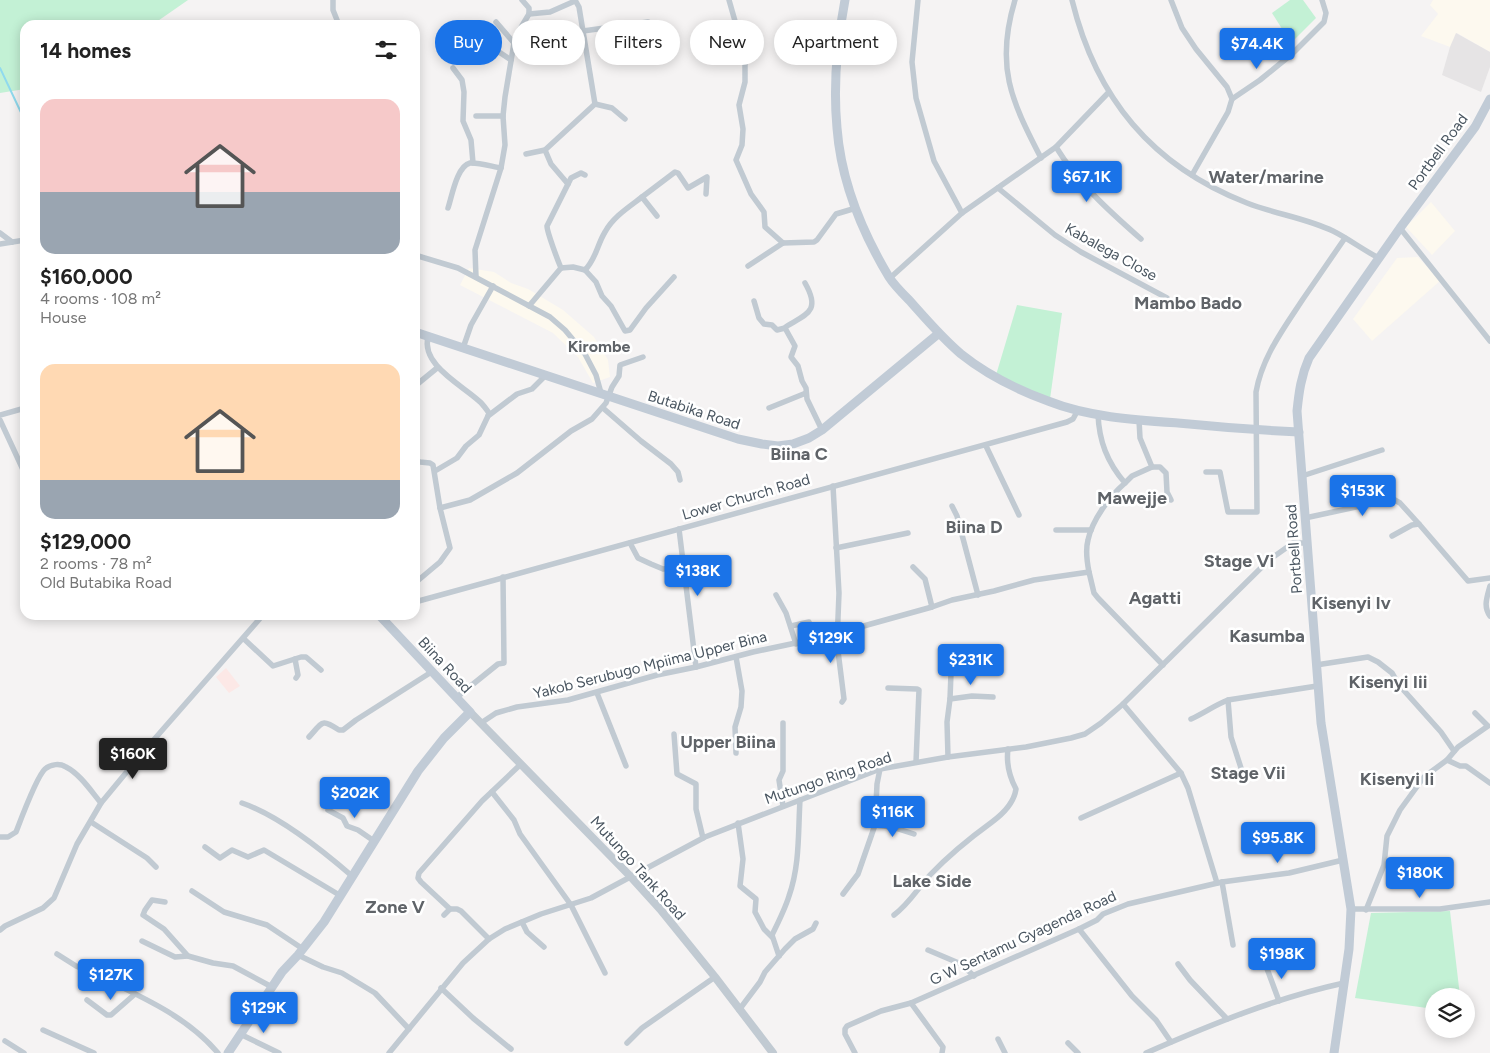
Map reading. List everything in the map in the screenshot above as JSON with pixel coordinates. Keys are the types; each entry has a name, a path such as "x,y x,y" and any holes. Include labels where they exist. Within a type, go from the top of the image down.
{"main road":[{"path":"845,0 836,81 837,129 846,178 866,232 890,278 938,334 963,355 995,377 1049,402 1078,410 1139,420 1299,432"},
{"name":"Portbell Road","path":"1334,1053 1351,935 1351,909 1325,753 1317,686 1297,411 1298,393 1302,375 1309,358 1378,258 1475,128 1490,99"},
{"name":"Butabika Road","path":"420,334 546,374 701,428 738,439 778,446 793,444 809,438 822,430 938,334"},
{"name":"Biina Road","path":"385,620 470,712"},
{"path":"228,1053 282,972 301,952 324,922 424,762 470,712"}],"street":[{"path":"333,0 333,10 337,20"},
{"path":"522,0 529,8 530,14 526,20"},
{"path":"530,14 550,12 575,0 579,7 581,20"},
{"path":"729,0 745,56 745,82 739,105 743,129 742,145 736,160 751,194 764,212 765,227 784,243"},
{"path":"918,0 912,62 916,98 934,161 962,213"},
{"path":"1015,0 1006,32 1008,80 1022,121 1041,158"},
{"path":"1072,0 1082,37 1108,93 1127,118 1170,161 1192,175 1246,202 1333,231 1378,258"},
{"path":"1171,0 1182,28 1196,50 1227,87 1232,99"},
{"path":"1192,175 1228,112 1232,99 1260,80 1292,54 1324,22 1326,12 1322,0"},
{"path":"502,29 512,41"},
{"path":"585,43 595,104"},
{"path":"502,54 511,60"},
{"path":"476,277 475,250 501,168 505,145 503,116 512,54"},
{"path":"452,68 462,80 464,92 463,121 471,140 473,163"},
{"path":"890,278 962,213 1056,147 1108,93"},
{"path":"595,104 612,108 625,119"},
{"path":"526,154 545,150 595,104"},
{"path":"476,116 503,116"},
{"path":"1056,147 1096,198 1141,239"},
{"path":"545,150 551,164 568,184"},
{"path":"448,208 458,174 462,167 473,163 501,168"},
{"path":"585,270 593,261 604,233 613,221 676,172 688,188 707,177 706,194"},
{"path":"562,268 547,229 571,178 581,173 585,174"},
{"name":"Kabalega Close","path":"998,188 1055,235 1081,252 1167,298"},
{"path":"642,197 657,216"},
{"path":"748,266 784,243 814,242 836,214 856,208"},
{"path":"1400,228 1490,341"},
{"path":"0,233 12,242"},
{"path":"1206,472 1220,472 1228,512 1257,512 1256,392 1258,381 1268,355 1280,333 1345,238"},
{"path":"0,244 20,241"},
{"path":"420,257 458,268 550,317 578,345 596,375 605,394 606,404 592,419 571,431 517,474 470,500 440,508"},
{"path":"529,306 562,268 573,267 585,270 596,282 602,296 611,306 626,331 630,330 646,308 674,277"},
{"path":"754,301 759,318 764,324 772,325 777,330 785,328 810,312 812,305 805,284"},
{"path":"463,348 471,325 493,286"},
{"path":"785,328 795,345 791,357 798,366 806,388 807,399 822,430"},
{"path":"428,337 429,352 437,368 479,401 489,413 488,416"},
{"path":"605,394 619,376 620,365 643,356"},
{"path":"420,382 437,368"},
{"path":"435,471 457,458 466,446 479,435 488,416 518,394 532,389 546,374"},
{"path":"770,408 806,393"},
{"path":"603,408 671,464 678,472 680,480"},
{"path":"0,415 20,409"},
{"name":"Lower Church Road","path":"420,601 833,486 986,446 1068,422 1073,419 1078,410"},
{"path":"1098,414 1099,432 1106,454 1110,464 1125,483"},
{"path":"0,420 20,463"},
{"path":"1139,420 1140,438 1152,467"},
{"path":"986,446 1019,515"},
{"path":"1302,476 1382,450"},
{"path":"420,462 430,463 435,471 440,508 450,548 440,562 420,579"},
{"path":"1163,665 1094,593 1087,556 1091,530 1114,493 1132,476 1152,467 1160,467 1166,473 1171,500"},
{"path":"833,486 840,593 837,633 844,699 842,702"},
{"path":"1305,518 1393,499 1400,503 1468,581 1490,578"},
{"path":"952,506 957,516 978,594"},
{"path":"1392,536 1412,525 1419,524"},
{"path":"679,529 696,667"},
{"path":"1056,530 1091,530"},
{"path":"836,548 908,534"},
{"path":"630,542 638,558 663,569 684,567"},
{"name":"Mutungo Ring Road","path":"389,1053 441,988 463,963 489,939 522,922 591,898 703,838 880,769 1008,749 1085,734 1123,704 1269,560 1294,543 1307,543"},
{"path":"913,567 925,579 932,607"},
{"name":"Yakob Serubugo Mpiima Upper Bina","path":"481,723 496,714 512,709 542,705 597,693 657,675 753,652 796,644 952,600 1034,580 1089,572"},
{"path":"457,697 498,664 504,663 503,577"},
{"path":"1490,586 1486,606 1487,613 1490,616"},
{"path":"776,594 791,626 796,644"},
{"path":"0,930 43,908 54,898 77,844 101,803 259,620"},
{"path":"791,626 809,622"},
{"path":"244,639 273,666 306,656 321,670"},
{"path":"948,757 946,722 950,699 952,647"},
{"path":"736,657 742,690 741,707 735,727 736,753"},
{"path":"1316,665 1368,657 1378,662 1392,674 1399,685 1441,732 1454,751"},
{"path":"295,660 298,675 296,678"},
{"path":"309,737 321,724 326,722 331,723 338,730 343,730 433,672"},
{"path":"1191,719 1228,700 1317,686"},
{"path":"888,688 918,690 916,762"},
{"path":"597,693 626,766"},
{"path":"950,699 972,696 993,697"},
{"path":"1228,700 1231,737 1241,768"},
{"path":"1123,704 1181,773 1188,788 1219,883 1233,946"},
{"name":"Mutungo Tank Road","path":"470,712 631,877 715,977 773,1053"},
{"path":"1366,910 1384,865 1388,836 1400,810 1424,777 1447,760 1454,751 1489,725 1475,712"},
{"path":"783,723 782,771 779,780 783,806"},
{"path":"674,734 677,774 696,784 696,810 703,838"},
{"path":"894,915 908,903 929,876 1012,802 1016,789 1006,762 1008,749"},
{"path":"1447,760 1460,766 1466,766 1490,783"},
{"path":"0,837 8,837 16,832 41,773 50,766 59,764 69,768 101,803"},
{"path":"489,939 461,912 457,909 450,909 418,878 419,873 470,814 521,764"},
{"path":"843,894 858,874 875,825 877,784 880,769"},
{"path":"1081,818 1181,773"},
{"path":"492,792 514,820 520,834 571,905 605,974"},
{"path":"772,937 789,895 794,876 799,835 800,800"},
{"path":"242,803 263,812 305,838 352,876"},
{"path":"328,810 343,818 347,826 358,830 374,840"},
{"path":"91,822 147,858 156,867"},
{"path":"738,823 743,859 740,886 756,899 755,912 764,928 772,937 779,956"},
{"path":"875,825 892,827 914,834"},
{"path":"205,847 220,858 232,850 248,857 264,850 341,896"},
{"name":"G W Sentamu Gyagenda Road","path":"855,1053 844,1029 881,1011 911,1003 1079,930 1097,920 1103,914 1128,904 1219,883 1289,873 1343,860"},
{"path":"192,891 224,912 256,920 266,925 322,967 342,973 375,993 409,1029"},
{"path":"165,902 152,900 144,910 143,915 164,929 188,956"},
{"path":"1351,909 1440,909 1490,902"},
{"path":"444,916 450,909"},
{"path":"522,922 527,932 544,947"},
{"path":"739,1010 760,982 765,972 779,956 795,939 813,929 816,923"},
{"path":"1079,930 1132,996 1156,1020 1171,1042"},
{"path":"142,941 175,957 188,956 212,963 233,966 272,987"},
{"path":"928,950 961,964 974,976"},
{"path":"57,954 76,966 135,994 175,1016 193,1028 218,1053"},
{"path":"1178,964 1190,980 1227,1020"},
{"path":"1266,966 1279,1001"},
{"path":"627,1043 642,1028 715,977"},
{"path":"1146,1053 1212,1024 1279,1001 1344,983"},
{"path":"441,988 478,1022 512,1049"},
{"path":"87,1000 107,1015 111,1014 135,994"},
{"path":"911,1003 943,1048 942,1053"},
{"path":"43,1030 94,1053"},
{"path":"240,1034 279,1053"},
{"path":"998,1039 1005,1053"},
{"path":"6,1041 24,1053"},
{"path":"1068,1043 1078,1053"}],"shaded area":[{"path":"1433,0 1490,0 1490,52 1457,33 1450,47 1421,36 1438,14 1430,5"},
{"path":"1456,33 1490,52 1490,67 1481,92 1442,75"},
{"path":"1431,202 1455,231 1432,255 1406,227"},
{"path":"1418,257 1440,281 1372,341 1353,319 1397,258"},
{"path":"469,268 494,272 511,283 528,289 563,310 594,337 608,360 610,377 593,383 578,357 553,333 460,285"},
{"path":"226,668 240,686 229,693 216,677"}],"green space":[{"path":"0,0 188,0 159,20 20,20 20,90 0,93"},
{"path":"1290,0 1303,0 1316,18 1291,43 1272,13"},
{"path":"1017,305 1062,313 1050,399 996,375"},
{"path":"1450,911 1459,988 1425,988 1425,1008 1355,998 1371,913"}],"waterway":[{"path":"0,68 20,110"}],"district":[{"name":"Water/marine","path":"1266,177"},
{"name":"Mambo Bado","path":"1188,303"},
{"name":"Kirombe","path":"599,346"},
{"name":"Biina C","path":"799,454"},
{"name":"Mawejje","path":"1132,498"},
{"name":"Biina D","path":"974,527"},
{"name":"Stage Vi","path":"1239,561"},
{"name":"Agatti","path":"1155,598"},
{"name":"Kisenyi Iv","path":"1351,603"},
{"name":"Kasumba","path":"1267,636"},
{"name":"Kisenyi Iii","path":"1388,682"},
{"name":"Upper Biina","path":"728,742"},
{"name":"Stage Vii","path":"1248,773"},
{"name":"Kisenyi Ii","path":"1397,779"},
{"name":"Lake Side","path":"932,881"},
{"name":"Zone V","path":"395,907"}]}
